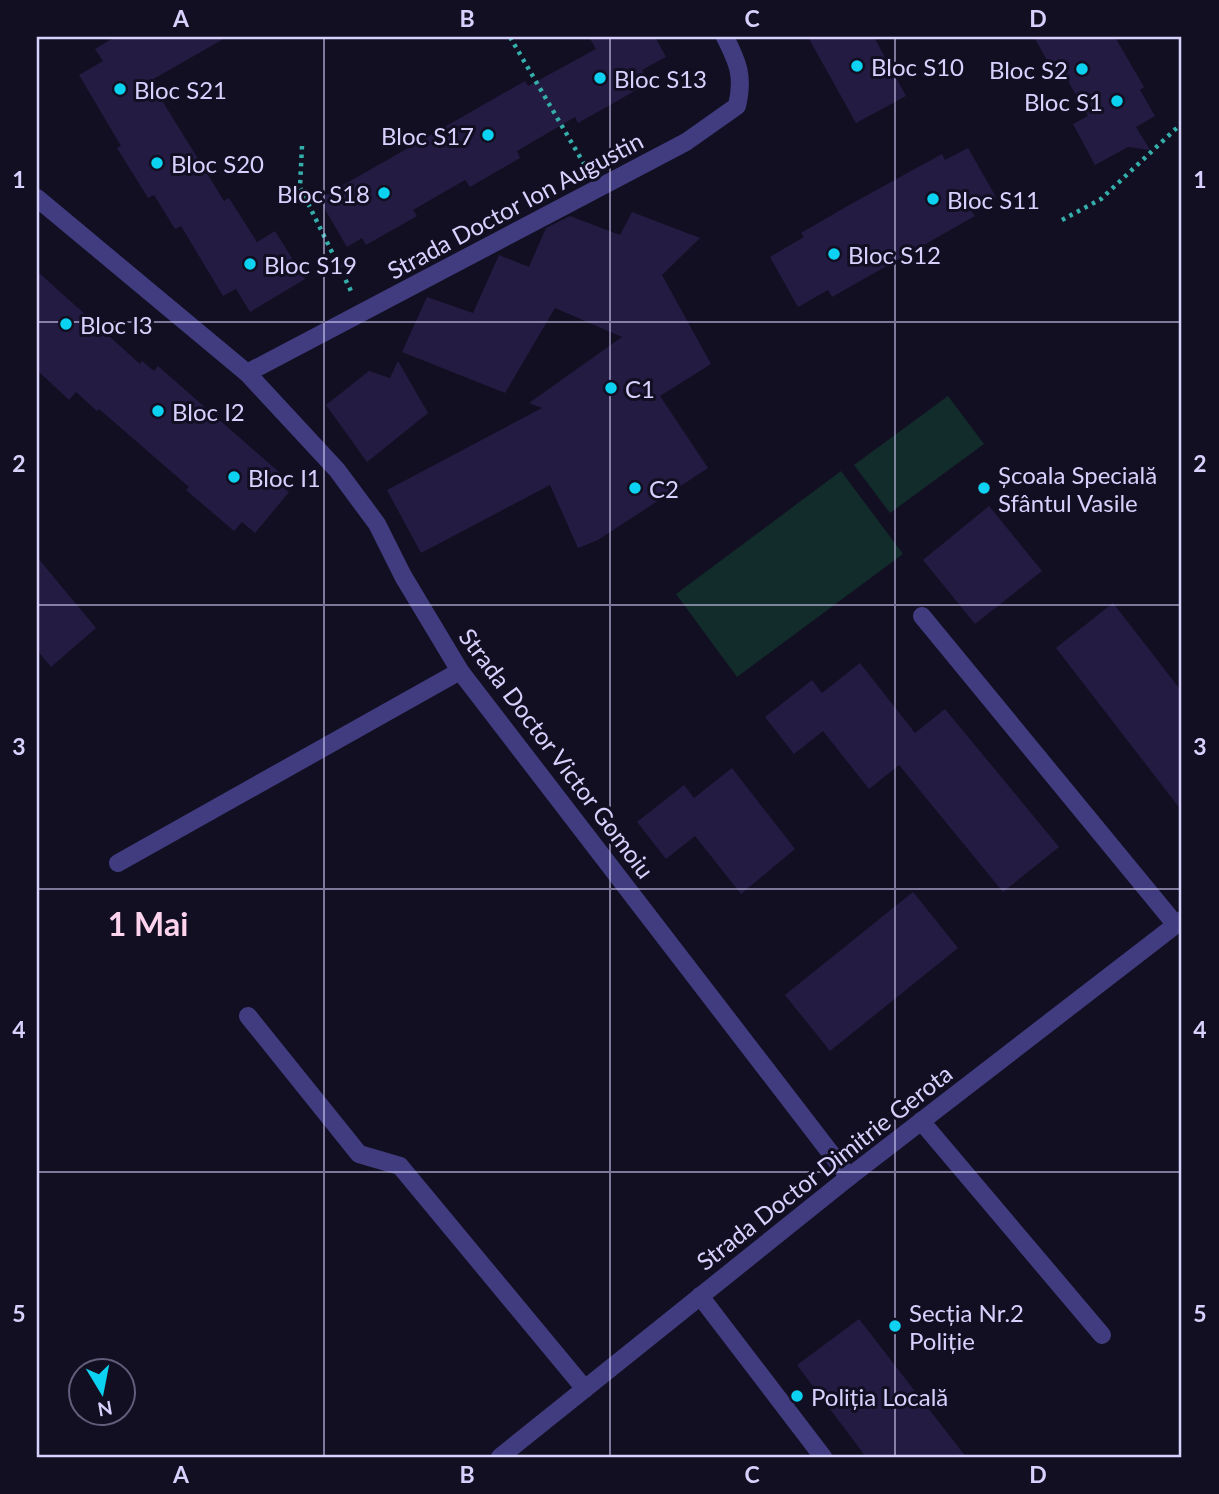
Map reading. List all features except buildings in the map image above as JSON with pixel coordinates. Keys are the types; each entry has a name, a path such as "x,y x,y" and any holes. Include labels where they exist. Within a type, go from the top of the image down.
{"street":[{"name":"Strada Doctor Ion Augustin","path":"247,373 686,142 737,106 742,83 735,57 724,37"},
{"name":"Strada Doctor Victor Gomoiu","path":"37,198 247,373 337,470 377,524 403,576 460,671 849,1177"},
{"path":"922,616 1179,923"},
{"path":"118,863 460,671"},
{"name":"Strada Doctor Dimitrie Gerota","path":"500,1457 849,1177 1179,923"},
{"path":"248,1016 359,1154 400,1166 585,1389"},
{"path":"921,1121 1102,1335"},
{"path":"700,1296 823,1457"}],"path":[{"path":"510,37 597,188"},
{"path":"1062,220 1101,199 1182,123"},
{"path":"302,146 300,187 363,314"}],"green space":[{"path":"948,396 984,444 890,513 854,465"},
{"path":"841,471 903,554 737,677 676,594"}],"place":[{"name":"Bloc S10","path":"857,66"},
{"name":"Bloc S2","path":"1082,69"},
{"name":"Bloc S13","path":"600,78"},
{"name":"Bloc S21","path":"120,89"},
{"name":"Bloc S1","path":"1117,101"},
{"name":"Bloc S17","path":"488,135"},
{"name":"Bloc S20","path":"157,163"},
{"name":"Bloc S18","path":"384,193"},
{"name":"Bloc S11","path":"933,199"},
{"name":"Bloc S12","path":"834,254"},
{"name":"Bloc S19","path":"250,264"},
{"name":"Bloc I3","path":"66,324"},
{"name":"C1","path":"611,388"},
{"name":"Bloc I2","path":"158,411"},
{"name":"Bloc I1","path":"234,477"},
{"name":"C2","path":"635,488"},
{"name":"Școala Specială Sfântul Vasile","path":"984,488"},
{"name":"Secția Nr.2 Poliție","path":"895,1326"},
{"name":"Poliția Locală","path":"797,1396"}],"district":[{"name":"1 Mai","path":"148,923"}]}
